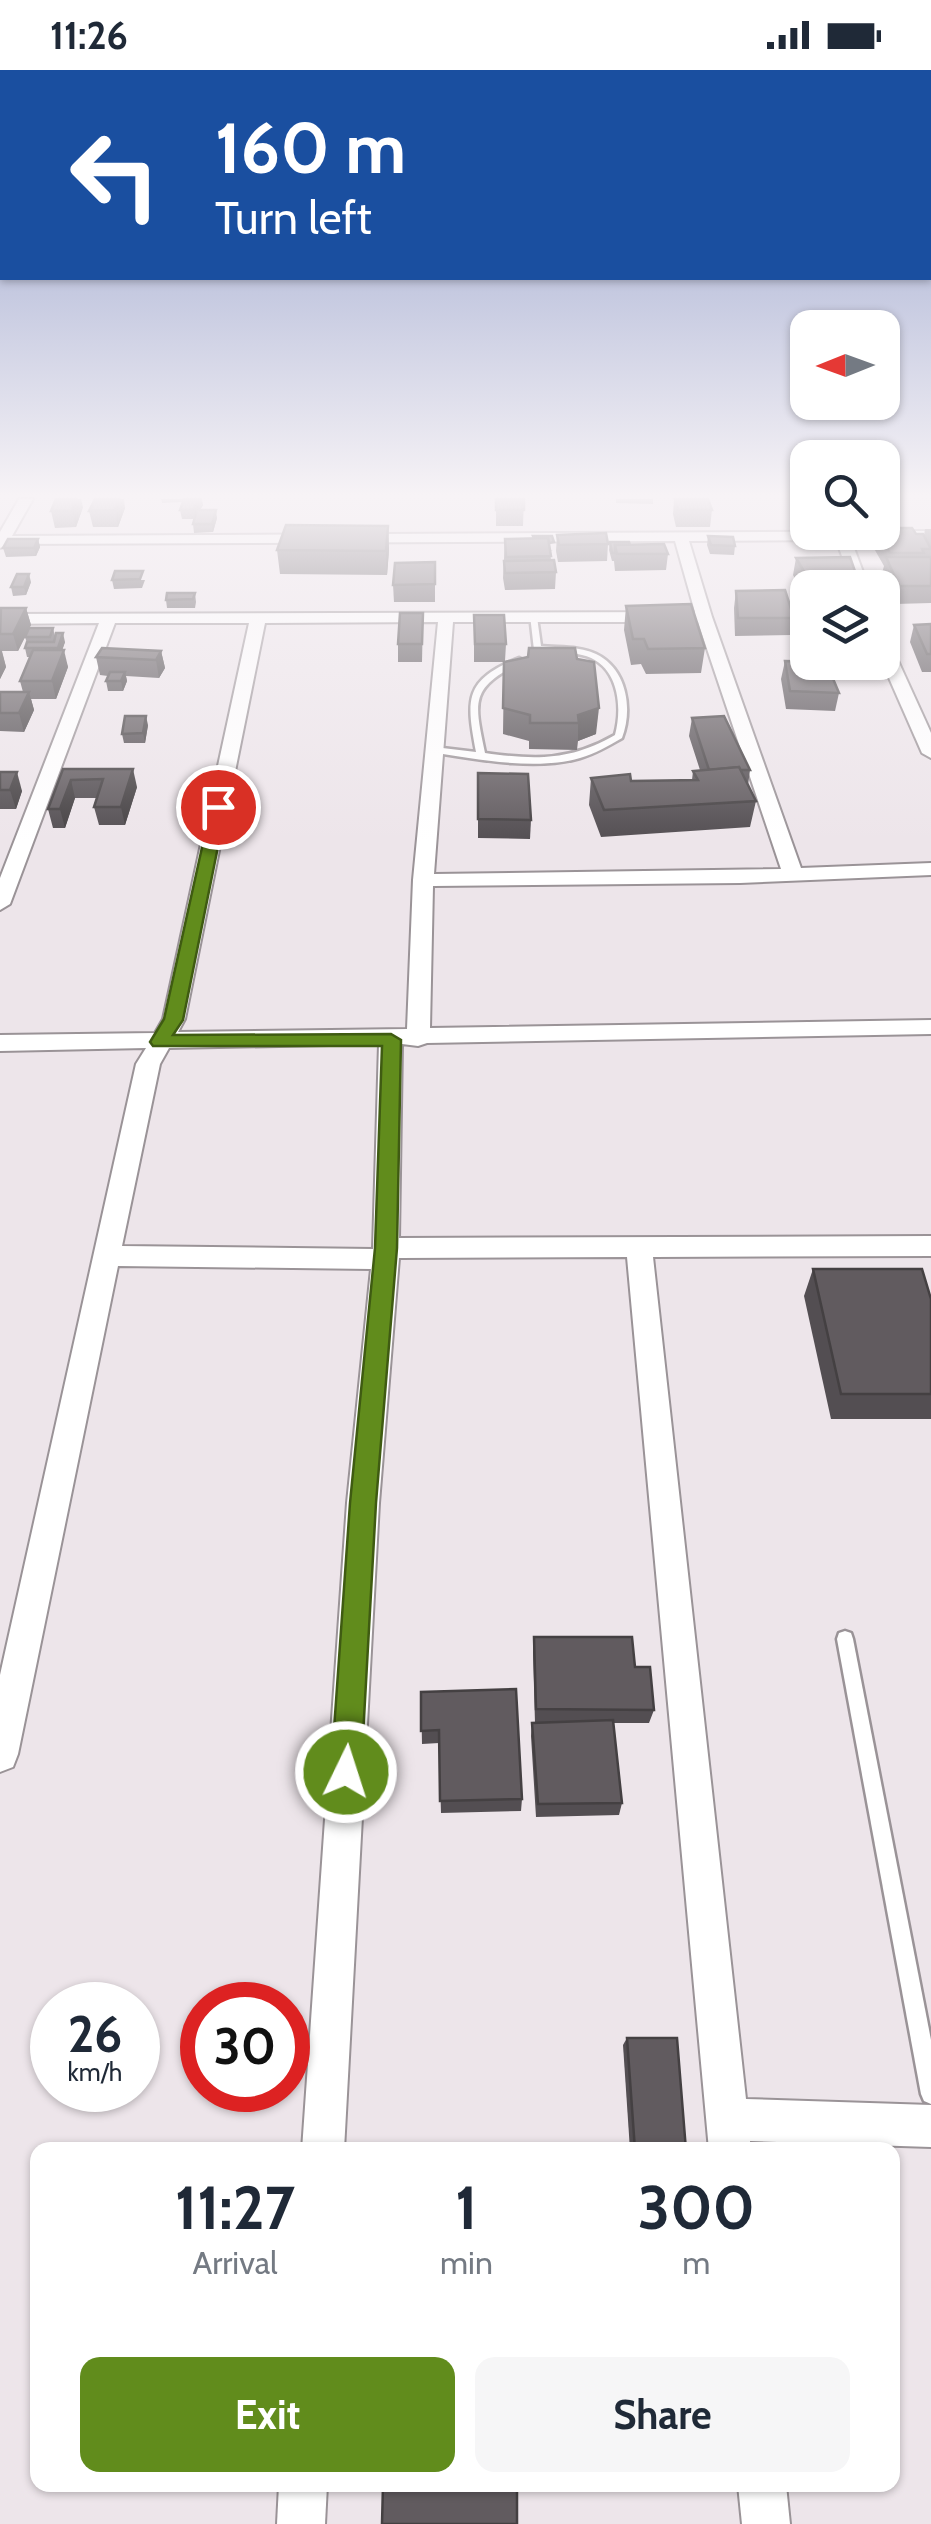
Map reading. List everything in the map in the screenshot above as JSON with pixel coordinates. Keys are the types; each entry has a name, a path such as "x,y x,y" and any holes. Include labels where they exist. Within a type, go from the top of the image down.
{"street":[{"path":"0,619 704,616 792,874"},
{"path":"323,2142 363,1503 446,617"},
{"path":"0,904 109,618"},
{"path":"0,1754 148,1064 174,1020 258,618"},
{"path":"898,680 931,753"},
{"path":"422,880 931,869"},
{"path":"0,1044 931,1028"},
{"path":"108,1256 931,1246"},
{"path":"640,1247 729,2135 931,2126"},
{"path":"301,2524 303,2492"},
{"path":"763,2492 766,2524"}],"lane":[{"path":"434,750 530,764 564,760 605,746 619,736 625,719 618,682 592,655 534,646 533,617"},
{"path":"481,754 474,722 476,690 487,675 543,650"},
{"path":"845,1638 931,2094"}],"building":[{"path":"1,614 23,614 13,634 0,634"},
{"path":"400,614 423,614 422,644 398,644"},
{"path":"628,614 694,614 705,648 648,649 644,639 633,639"},
{"path":"738,614 790,614 790,618 738,618"},
{"path":"474,615 504,615 506,644 475,644"},
{"path":"931,624 931,654 927,654 914,625"},
{"path":"29,628 53,628 50,637 25,637"},
{"path":"56,633 63,633 58,648 25,648 27,642 54,642"},
{"path":"102,648 161,651 156,660 96,657"},
{"path":"529,648 575,648 577,659 594,662 599,708 578,715 579,723 530,723 530,715 503,708 504,662 528,657"},
{"path":"33,650 64,650 52,681 20,681"},
{"path":"785,661 790,661 790,680 834,680 839,693 790,691"},
{"path":"110,672 125,672 121,681 106,681"},
{"path":"0,692 29,692 19,713 0,713"},
{"path":"125,716 146,716 143,733 122,734"},
{"path":"724,716 750,770 709,770 692,718"},
{"path":"739,767 756,801 604,810 591,778 630,774 631,781 698,780 693,771"},
{"path":"63,769 133,769 121,807 94,807 103,779 71,780 60,809 48,809"},
{"path":"0,772 17,772 10,790 0,790"},
{"path":"478,773 528,774 531,820 478,819"},
{"path":"813,1269 922,1269 931,1299 931,1394 841,1394"},
{"path":"534,1637 632,1637 635,1667 650,1667 654,1710 536,1709"},
{"path":"516,1689 522,1799 440,1801 439,1730 421,1731 421,1692"},
{"path":"613,1720 622,1803 538,1804 532,1723"},
{"path":"627,2038 677,2038 685,2142 634,2142"},
{"path":"383,2492 517,2492 517,2524 382,2524"}],"route":[{"path":"218,807 174,1020 159,1042 391,1040 386,1248 363,1503 346,1772"}]}
